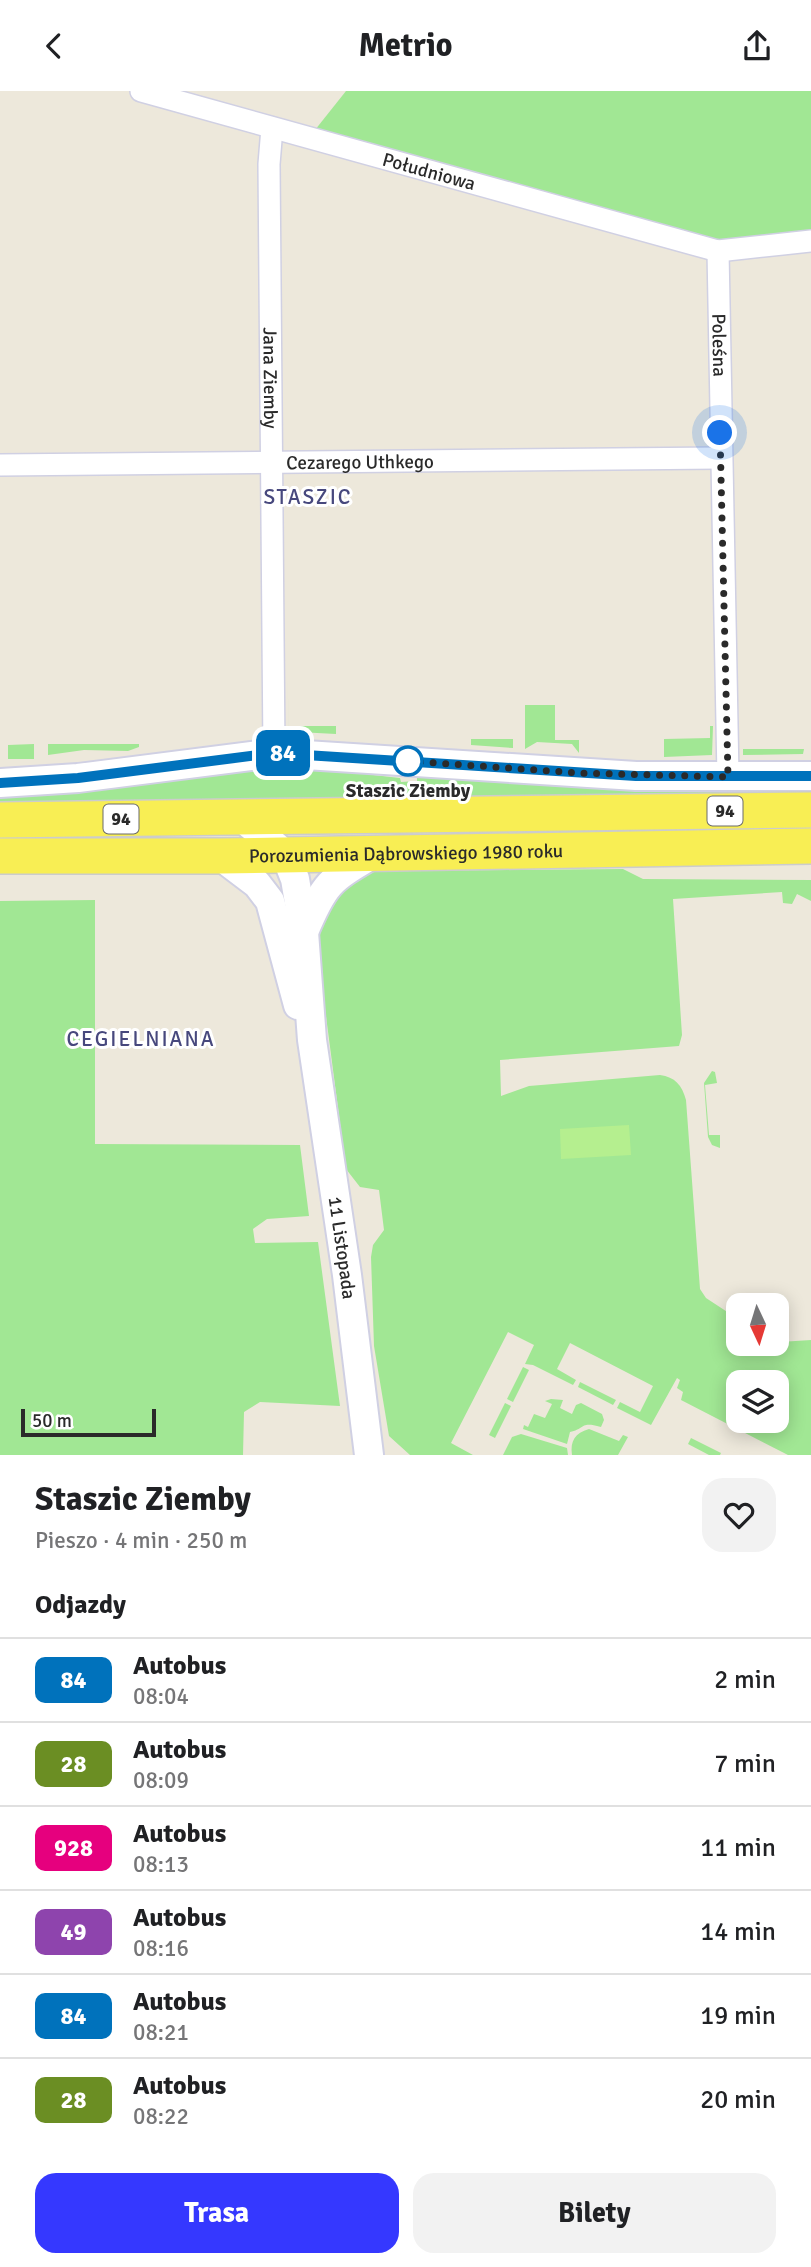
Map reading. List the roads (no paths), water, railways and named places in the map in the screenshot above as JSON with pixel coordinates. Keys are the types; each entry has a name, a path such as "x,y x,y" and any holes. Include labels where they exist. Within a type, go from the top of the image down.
{"main road":[{"name":"Porozumienia Dąbrowskiego 1980 roku","path":"0,820 811,810"},
{"name":"Porozumienia Dąbrowskiego 1980 roku","path":"0,856 220,856 378,851 811,846"},
{"path":"721,847 811,860"}],"street":[{"name":"Południowa","path":"141,91 718,251"},
{"name":"Jana Ziemby","path":"272,128 269,164 274,753"},
{"path":"718,251 811,241"},
{"name":"Poleśna","path":"718,251 728,777"},
{"name":"Cezarego Uthkego","path":"0,465 720,458"},
{"path":"0,783 78,778 274,753 579,773 811,776"},
{"path":"270,901 285,854 304,834 336,815"},
{"path":"243,818 285,854"},
{"path":"304,932 315,905 332,879 378,851"},
{"name":"11 Listopada","path":"285,854 295,879 304,932 312,1040 347,1275 369,1455"},
{"path":"220,856 257,884 270,901"},
{"name":"11 Listopada","path":"270,901 293,991 312,1040"}],"place":[{"name":"Staszic Ziemby","path":"408,761"}],"district":[{"name":"STASZIC","path":"308,497"},
{"name":"CEGIELNIANA","path":"141,1039"}]}
